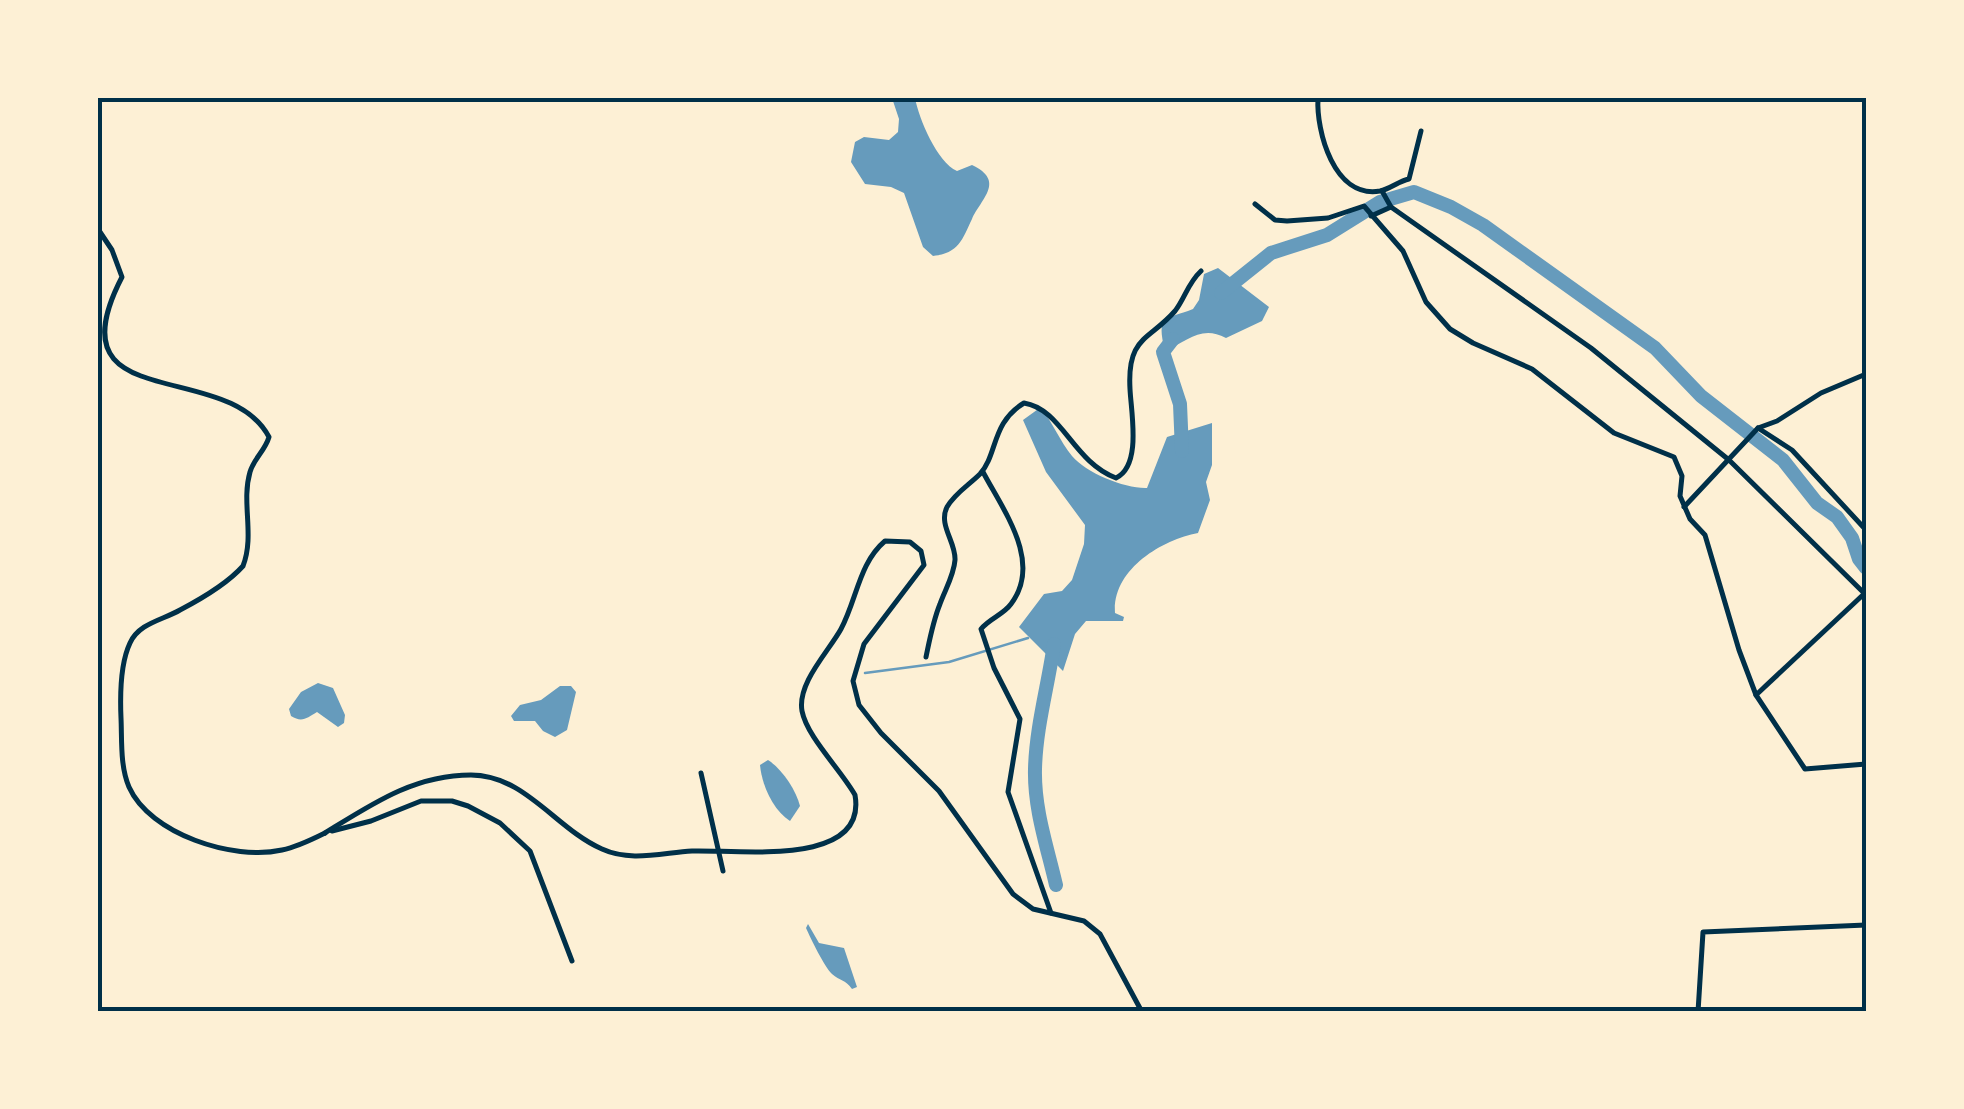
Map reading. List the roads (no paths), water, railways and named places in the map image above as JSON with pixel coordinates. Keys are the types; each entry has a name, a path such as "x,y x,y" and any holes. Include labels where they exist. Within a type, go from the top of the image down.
{"street":[{"path":"1318,98 1320,140 1339,172 1353,184 1382,191 1409,179 1422,131"},
{"path":"1382,191 1390,206 1591,348 1729,460 1866,594 1756,695"},
{"path":"1255,204 1274,220 1286,221 1328,218 1364,206 1402,251 1426,302 1450,329 1532,369 1614,433 1674,458 1682,476 1680,496 1705,535 1756,695 1806,768 1866,764"},
{"path":"1371,216 1390,206"},
{"path":"98,229 112,250 122,277 106,306 102,334 109,355 116,363 147,376 231,403 254,418 269,437 250,471 250,536 243,566 180,610 139,630 129,644 120,698 123,756 128,784 143,810 167,828 197,841 258,853 283,850 325,832 385,795 428,780 471,775 494,777 518,788 576,835 626,857 694,851 765,854 824,843 850,827 858,808 855,795 806,724 801,702 806,685 852,607 871,555 892,539 919,548 924,565 864,644 853,681 859,705 940,792 1013,894 1034,909 1084,921 1100,934 1142,1012"},
{"path":"926,656 955,563 944,518 947,508 983,472 1007,417 1024,403 1043,409 1080,454 1101,472 1116,478 1122,475 1127,471 1131,448 1134,352 1139,340 1173,313 1191,280 1201,272"},
{"path":"1684,507 1758,428 1821,393 1866,374"},
{"path":"1758,428 1792,450 1866,530"},
{"path":"983,472 1025,566 1024,581 1014,600 981,629 994,668 1020,719 1008,792 1051,913"},
{"path":"701,773 723,870"},
{"path":"325,832 370,821 420,801 452,801 468,806 500,823 530,851 572,961"},
{"path":"1698,1012 1703,932 1866,924"}],"water":[{"path":"892,98 915,98 930,139 950,166 957,171 972,165 988,177 988,190 962,239 954,249 942,254 933,256 923,247 904,193 865,184 851,162 855,142 864,137 889,140 898,132 899,119"},
{"path":"1218,268 1269,307 1262,321 1226,338 1202,334 1165,351 1165,320 1193,309 1199,300 1204,274"},
{"path":"1041,407 1078,462 1107,479 1138,488 1147,488 1167,437 1212,423 1212,465 1206,482 1210,500 1198,533 1169,542 1130,571 1116,598 1115,613 1124,617 1123,621 1086,621 1075,634 1063,671 1019,627 1044,594 1062,591 1072,580 1084,544 1085,525 1046,472 1023,420"},
{"path":"318,683 333,688 345,715 344,723 338,727 317,712 301,719 291,716 289,709 301,692"},
{"path":"560,686 571,686 576,692 567,730 555,737 535,721 514,721 511,716 520,705 541,700"},
{"path":"768,760 783,774 798,800 800,806 790,821 778,811 763,781 760,765"},
{"path":"808,924 819,943 844,948 857,987 852,989 829,970 806,928"}],"waterway":[{"path":"1221,293 1271,253 1327,235 1380,202 1414,192 1451,207 1483,225 1655,348 1701,396 1783,460 1817,503 1837,517 1866,568"},
{"path":"1173,339 1163,352 1180,404 1182,451"},
{"path":"865,673 949,662 1028,638"},
{"path":"1054,644 1040,722 1035,784 1056,885"}]}
